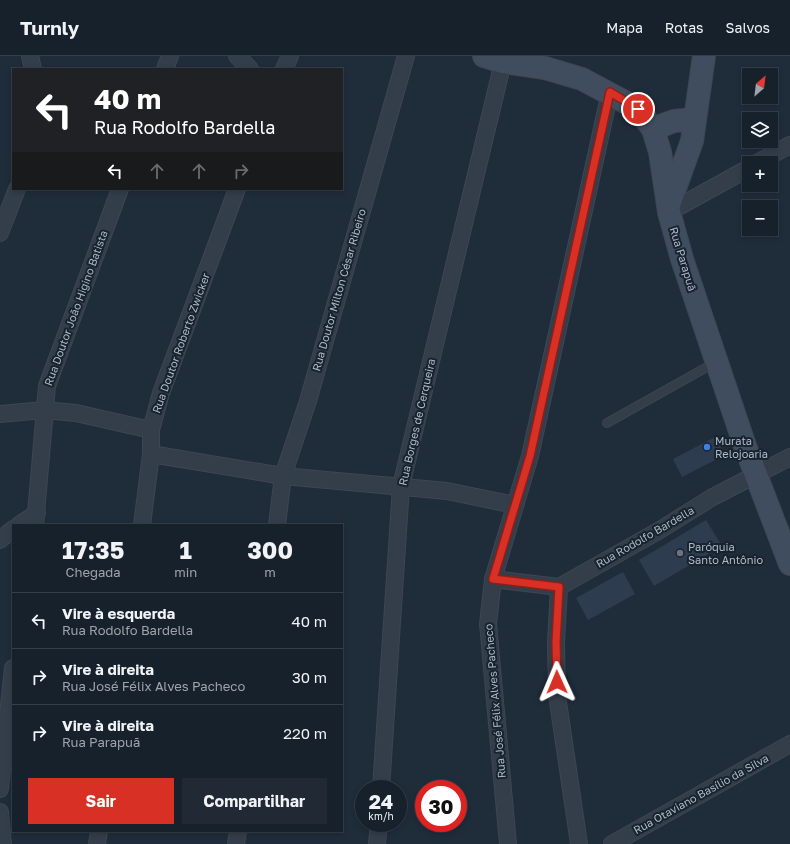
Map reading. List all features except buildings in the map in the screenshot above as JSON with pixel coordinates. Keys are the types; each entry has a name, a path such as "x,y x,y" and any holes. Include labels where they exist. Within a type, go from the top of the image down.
{"street":[{"path":"30,56 33,68"},
{"path":"165,68 170,56"},
{"path":"237,56 249,68"},
{"path":"284,68 290,56"},
{"name":"Rua Doutor Milton César Ribeiro","path":"277,524 283,476 308,401 406,56"},
{"path":"669,208 692,141 704,56"},
{"name":"Rua Parapuã","path":"494,59 552,70 582,79 610,92 638,109 654,128 660,152 669,208 682,259 756,474 790,564"},
{"name":"Rua Borges de Cerqueira","path":"382,780 401,486 494,59"},
{"name":"Rua José Félix Alves Pacheco","path":"508,844 488,624 493,579 530,456 610,92"},
{"path":"654,128 674,121 695,120"},
{"path":"770,156 790,145"},
{"path":"669,208 742,172"},
{"path":"0,233 17,190"},
{"name":"Rua Doutor João Higino Batista","path":"36,519 47,386 53,366 120,190"},
{"name":"Rua Doutor Roberto Zwicker","path":"142,524 152,454 151,430 161,393 237,190"},
{"path":"0,414 44,410 76,413 151,430"},
{"path":"152,454 283,476 447,490 515,505"},
{"name":"Rua Rodolfo Bardella","path":"559,587 660,530 711,498 790,457"},
{"path":"22,524 36,519"},
{"path":"0,540 12,530"},
{"path":"493,579 559,587 556,642 557,695 579,844"},
{"path":"0,789 12,677"},
{"name":"Rua Otaviano Basílio da Silva","path":"612,844 790,744"},
{"path":"0,812 3,844"},
{"path":"97,844 99,832"},
{"path":"236,844 238,832"},
{"path":"377,844 378,832"}],"lane":[{"path":"607,423 717,362"}],"place":[{"name":"Murata Relojoaria","path":"707,447"},
{"name":"Paróquia Santo Antônio","path":"680,553"}],"route":[{"path":"557,682 556,642 559,587 493,579 530,456 610,92 638,109"}]}
